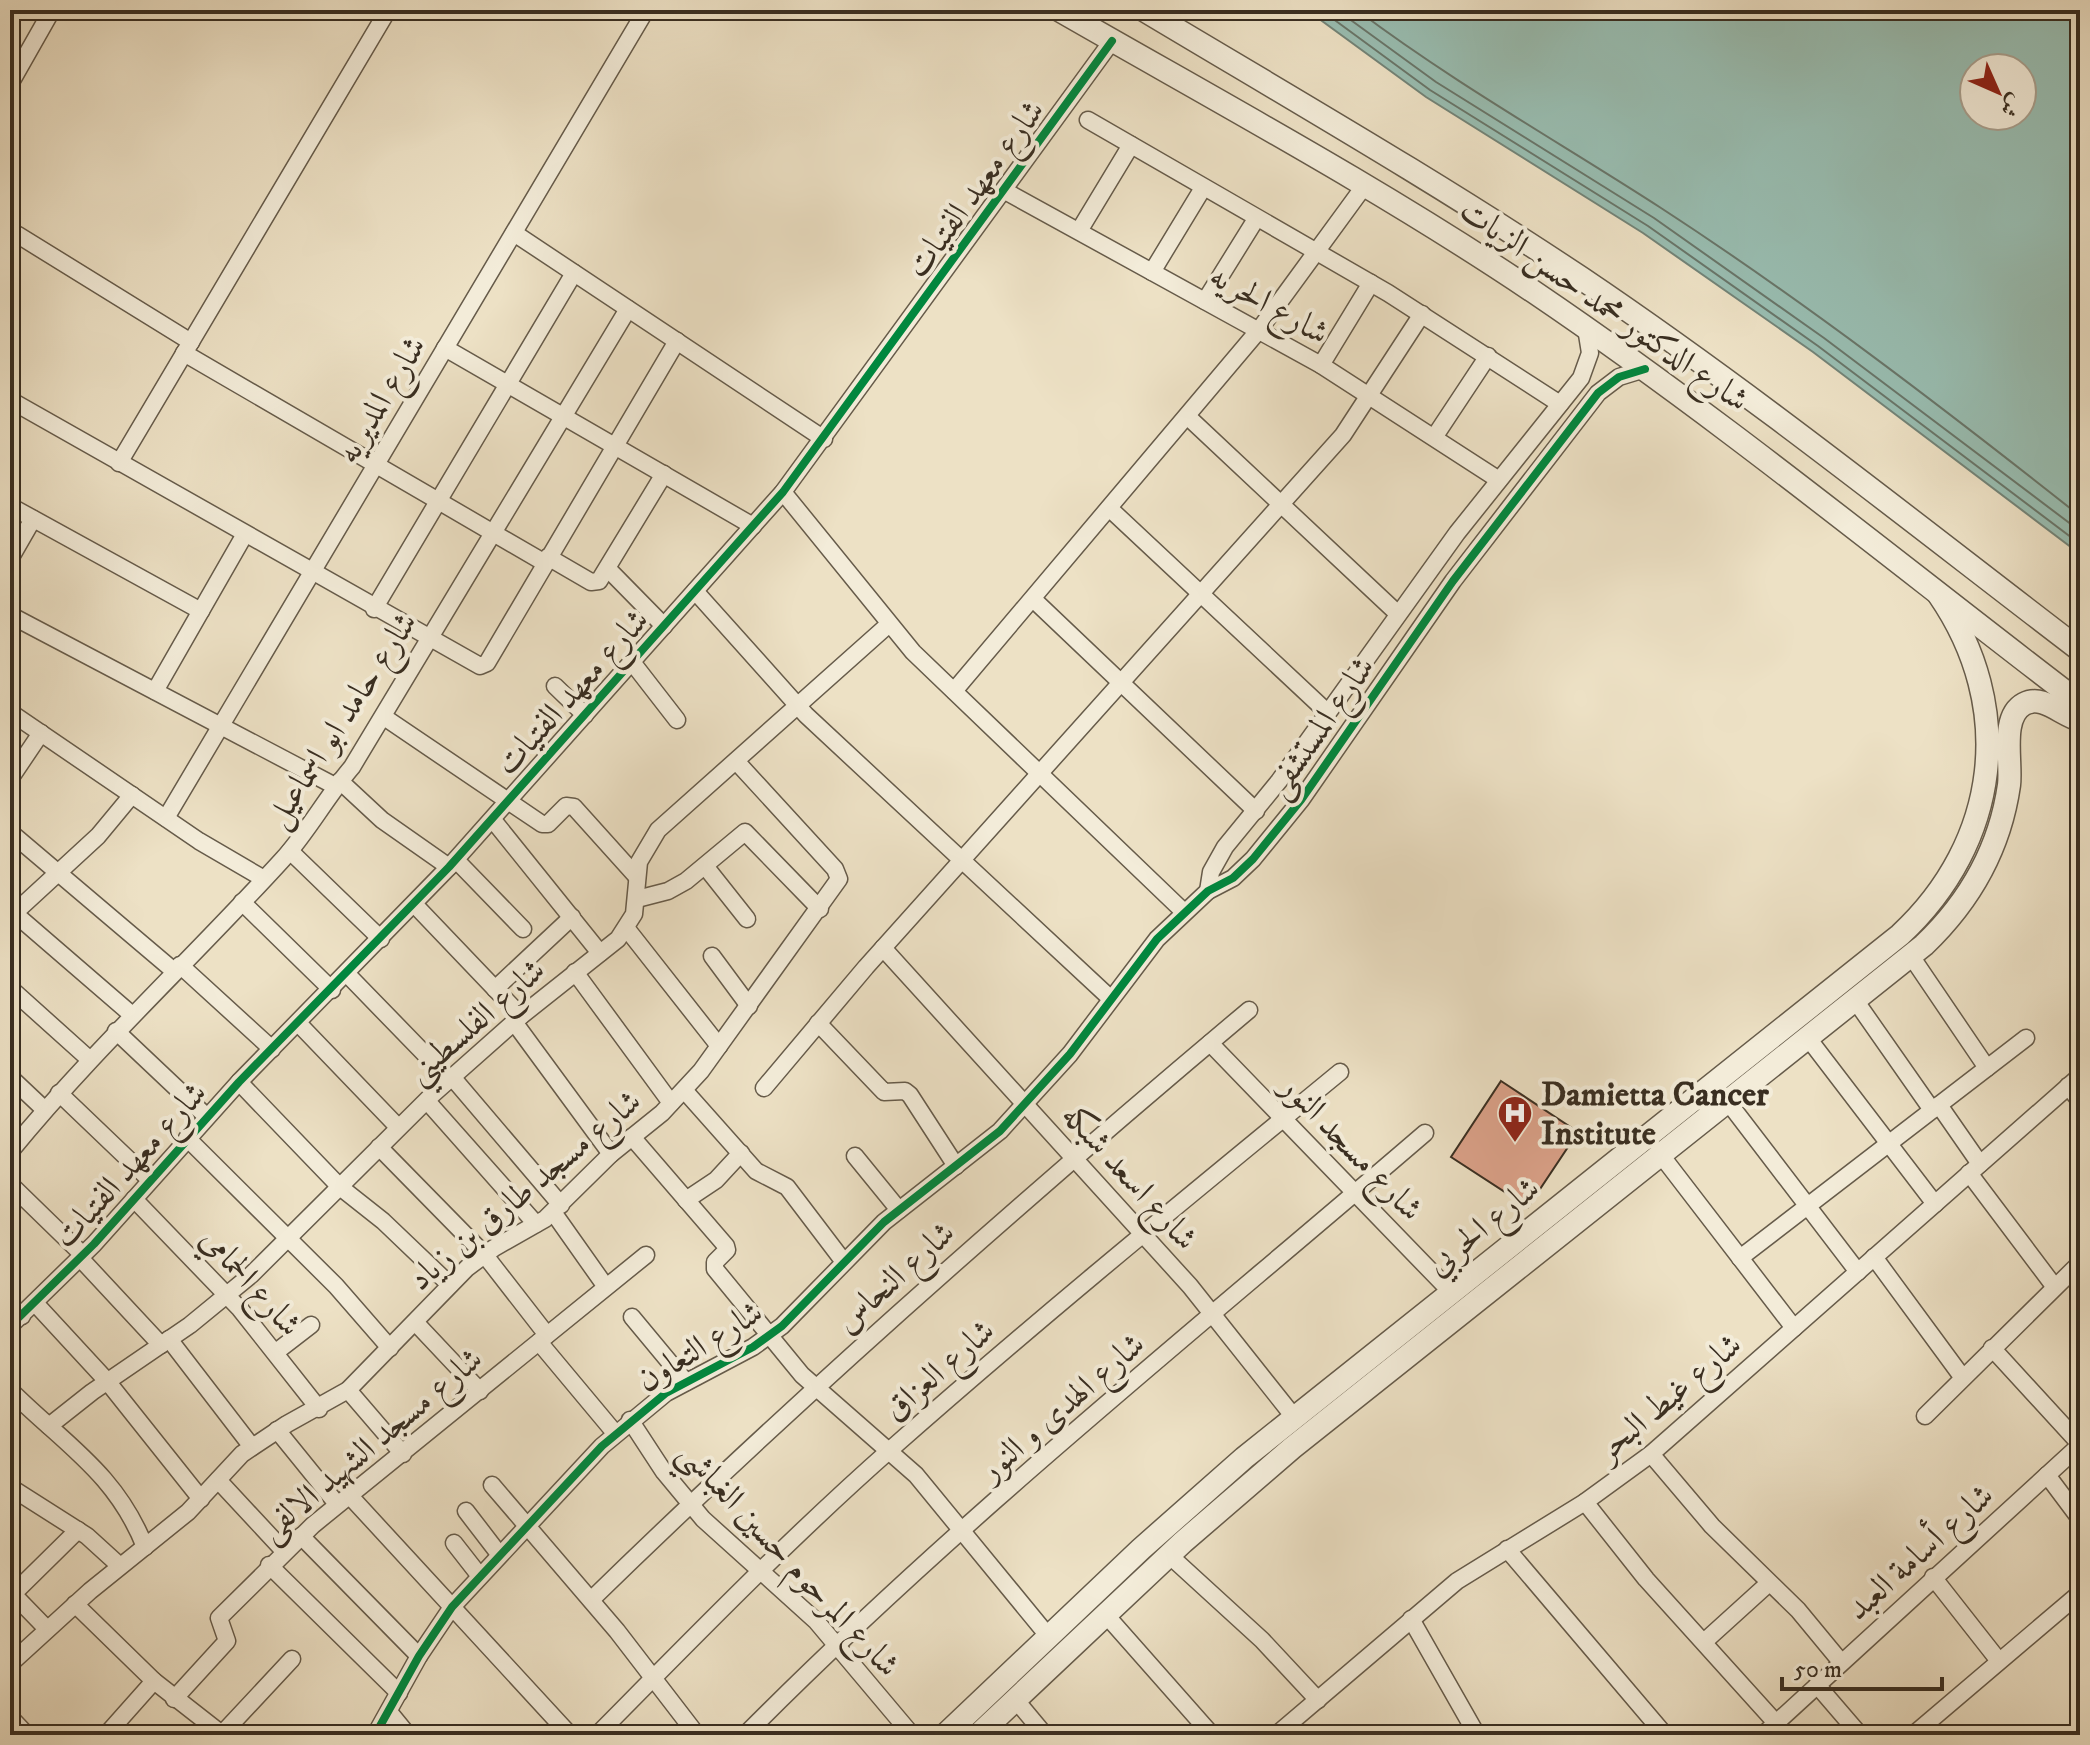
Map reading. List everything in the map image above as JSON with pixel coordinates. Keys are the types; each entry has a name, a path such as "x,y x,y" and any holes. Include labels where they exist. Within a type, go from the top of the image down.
{"street":[{"path":"10,84 52,10"},
{"path":"119,463 388,10"},
{"name":"شارع المديريه","path":"166,818 646,10"},
{"name":"شارع الدكتور محمد حسن الزيات","path":"1059,10 1365,185 1586,328 1731,432 2080,703"},
{"name":"شارع الدكتور محمد حسن الزيات","path":"1144,10 1434,183 1583,280 1738,390 2080,650"},
{"name":"شارع معهد الفتيات","path":"14,1316 35,1303 82,1256 206,1116 453,864 783,492 1112,41"},
{"path":"1088,120 1371,283 1560,404"},
{"path":"1079,231 1131,145"},
{"path":"954,691 1259,330 1365,185"},
{"path":"1152,272 1203,188"},
{"name":"شارع الحريه","path":"1005,191 1321,365 1499,480"},
{"path":"1205,301 1256,219"},
{"path":"514,233 824,439"},
{"path":"18,235 376,465 494,533 591,582 601,580 664,474"},
{"path":"374,609 574,273"},
{"path":"1321,365 1371,283"},
{"name":"شارع حامد ابو اسماعيل","path":"10,1152 89,1059 290,851 384,717 628,309"},
{"path":"764,1088 883,948 1348,428 1422,314"},
{"name":"شارع المستشفى","path":"1208,891 1220,855 1256,811 1397,613 1586,370 1590,345 1586,328"},
{"path":"10,400 472,665 483,665 677,341"},
{"path":"445,348 753,526"},
{"path":"1435,436 1488,356"},
{"name":"شارع المستشفى","path":"1025,1105 1070,1054 1145,953 1208,891 1241,872 1278,830 1426,618 1605,387 1619,377 1645,369"},
{"path":"1187,416 1397,613"},
{"path":"1516,458 1537,472"},
{"path":"783,492 888,625 1184,912"},
{"path":"10,506 201,611"},
{"path":"1109,508 1327,712"},
{"path":"10,559 33,519"},
{"path":"155,691 245,534"},
{"path":"608,569 664,626"},
{"path":"695,591 798,706 1110,998"},
{"name":"شارع الحربي","path":"978,1735 1015,1699 1024,1675 1049,1637 1168,1525 1294,1417 1900,935 1929,906 1962,855 1976,821 1988,749 1986,712 1973,659 1939,595"},
{"path":"1033,599 1256,811"},
{"path":"10,615 337,784 382,820 453,864 523,929"},
{"name":"شارع الفلسطيني","path":"49,1426 227,1295 288,1241 398,1127 451,1078 627,929 637,899 637,877 642,855 653,836 888,625"},
{"path":"632,662 677,720"},
{"path":"555,686 585,715"},
{"name":"شارع الحربي","path":"945,1735 1106,1615 1169,1555 1311,1432 1911,956 1947,921 1984,866 2006,801 2009,726 2015,711 2028,702 2044,702 2080,720"},
{"path":"10,712 166,818 264,879"},
{"path":"384,717 545,824 566,806 574,807 637,877"},
{"path":"10,779 41,733"},
{"name":"شارع مسجد طارق بن زياد","path":"11,1660 201,1499 252,1447 348,1390 484,1254 557,1208 611,1154 684,1090 838,884 838,874 736,761"},
{"path":"131,1014 12,915 98,836 132,795"},
{"path":"493,820 600,953"},
{"path":"10,832 272,1049"},
{"path":"637,899 677,886 705,866 741,833 749,833 820,909"},
{"path":"290,851 381,939"},
{"path":"1962,855 1984,866"},
{"path":"705,866 747,919"},
{"path":"242,902 332,990"},
{"path":"414,904 495,989 611,1154"},
{"path":"495,989 572,917"},
{"path":"627,929 719,1046"},
{"name":"شارع اسعد شبكه","path":"883,948 1214,1314 1294,1417"},
{"path":"712,956 749,1006"},
{"path":"1911,956 1987,1068"},
{"path":"575,972 671,1103"},
{"path":"347,974 451,1078 557,1208 606,1287"},
{"path":"10,988 89,1059"},
{"path":"1855,1000 1935,1108 2054,1286"},
{"name":"شارع النحاس","path":"591,1600 815,1388 1072,1157 1249,1010"},
{"path":"298,1023 398,1127"},
{"path":"818,1023 884,1092 905,1091 910,1095 956,1166"},
{"path":"116,1031 206,1116"},
{"path":"1808,1038 1935,1204"},
{"path":"1740,1258 2026,1038"},
{"name":"شارع مسجد النور","path":"1210,1043 1452,1293"},
{"name":"شارع العزاق","path":"597,1735 760,1572 890,1450 1143,1233 1340,1072"},
{"path":"10,1077 45,1110"},
{"path":"2074,1081 2080,1101"},
{"name":"شارع غيط البحر","path":"1276,1735 1457,1581 1585,1502 1651,1454 2074,1081"},
{"path":"239,1082 340,1187 383,1221 450,1285"},
{"path":"684,1090 756,1171 787,1187 844,1262"},
{"path":"59,1093 150,1180"},
{"path":"427,1101 536,1224"},
{"path":"1728,1102 1858,1272"},
{"name":"شارع التعاون","path":"375,1735 419,1656 452,1607 615,1433 686,1382 769,1336 899,1210 956,1166 1025,1105"},
{"name":"شارع الهدى و النور","path":"745,1735 836,1643 960,1531 1425,1133"},
{"path":"632,1137 726,1246 725,1253 714,1267 769,1336 815,1388 890,1450 928,1489 1049,1637"},
{"path":"187,1138 336,1286 390,1348"},
{"path":"379,1147 484,1254 543,1339 615,1433"},
{"path":"686,1200 716,1180 741,1153"},
{"path":"1661,1155 1794,1328"},
{"path":"855,1156 899,1210"},
{"path":"10,1184 165,1342 252,1447"},
{"name":"شارع الحمامي","path":"134,1199 227,1295 319,1409"},
{"name":"شارع مسجد الشهيد الالفى","path":"174,1699 227,1641 219,1618 269,1565 343,1500 646,1255"},
{"path":"1874,1257 1963,1378"},
{"path":"1925,1416 2080,1263"},
{"path":"35,1303 107,1381 201,1499"},
{"path":"632,1317 686,1382"},
{"path":"415,1322 480,1391"},
{"path":"276,1352 311,1325"},
{"path":"1992,1348 2080,1444"},
{"path":"10,1390 110,1483 131,1514 145,1547"},
{"path":"348,1390 403,1454"},
{"name":"شارع المرحوم حسين الغباشي","path":"630,1420 690,1504 836,1643 912,1735"},
{"path":"277,1430 452,1607 570,1735"},
{"name":"شارع أسامة العبد","path":"1763,1735 2080,1444"},
{"path":"1651,1454 1712,1526 1841,1662"},
{"path":"2047,1475 2080,1519"},
{"path":"218,1480 284,1551"},
{"path":"492,1485 591,1600 697,1735"},
{"path":"13,1493 78,1530 120,1566"},
{"path":"1585,1502 1646,1579 1776,1723"},
{"path":"466,1511 499,1554"},
{"path":"47,1629 12,1596 78,1530"},
{"path":"301,1536 419,1656"},
{"path":"454,1543 479,1575"},
{"path":"1507,1549 1665,1735"},
{"path":"1169,1555 1262,1640 1318,1700"},
{"path":"269,1565 399,1693"},
{"path":"1933,1577 1999,1661"},
{"path":"1705,1641 1769,1583"},
{"path":"1913,1735 2080,1593"},
{"path":"75,1604 154,1681 213,1732 292,1659"},
{"path":"1106,1615 1212,1735"},
{"path":"1411,1619 1477,1735"},
{"path":"106,1735 154,1681"},
{"path":"1817,1685 1860,1735"},
{"path":"1015,1699 1045,1735"},
{"path":"390,1713 408,1735"},
{"path":"10,1717 27,1735"}],"water":[{"path":"1307,10 2080,10 2080,554 1813,352 1643,233 1426,97"}],"building":[{"name":"Damietta Cancer Institute","path":"1501,1081 1578,1132 1528,1207 1451,1157"}],"cycle path":[{"path":"10,1326 94,1244 239,1082 449,867 783,492 1112,41"},
{"path":"375,1735 419,1656 452,1607 602,1446 666,1393 753,1347 782,1326 884,1222 1000,1131 1070,1054 1157,939 1208,891 1233,878 1253,859 1301,800 1453,581 1598,393 1619,377 1645,369"}],"place":[{"name":"Damietta Cancer Institute","path":"1515,1144"}]}
